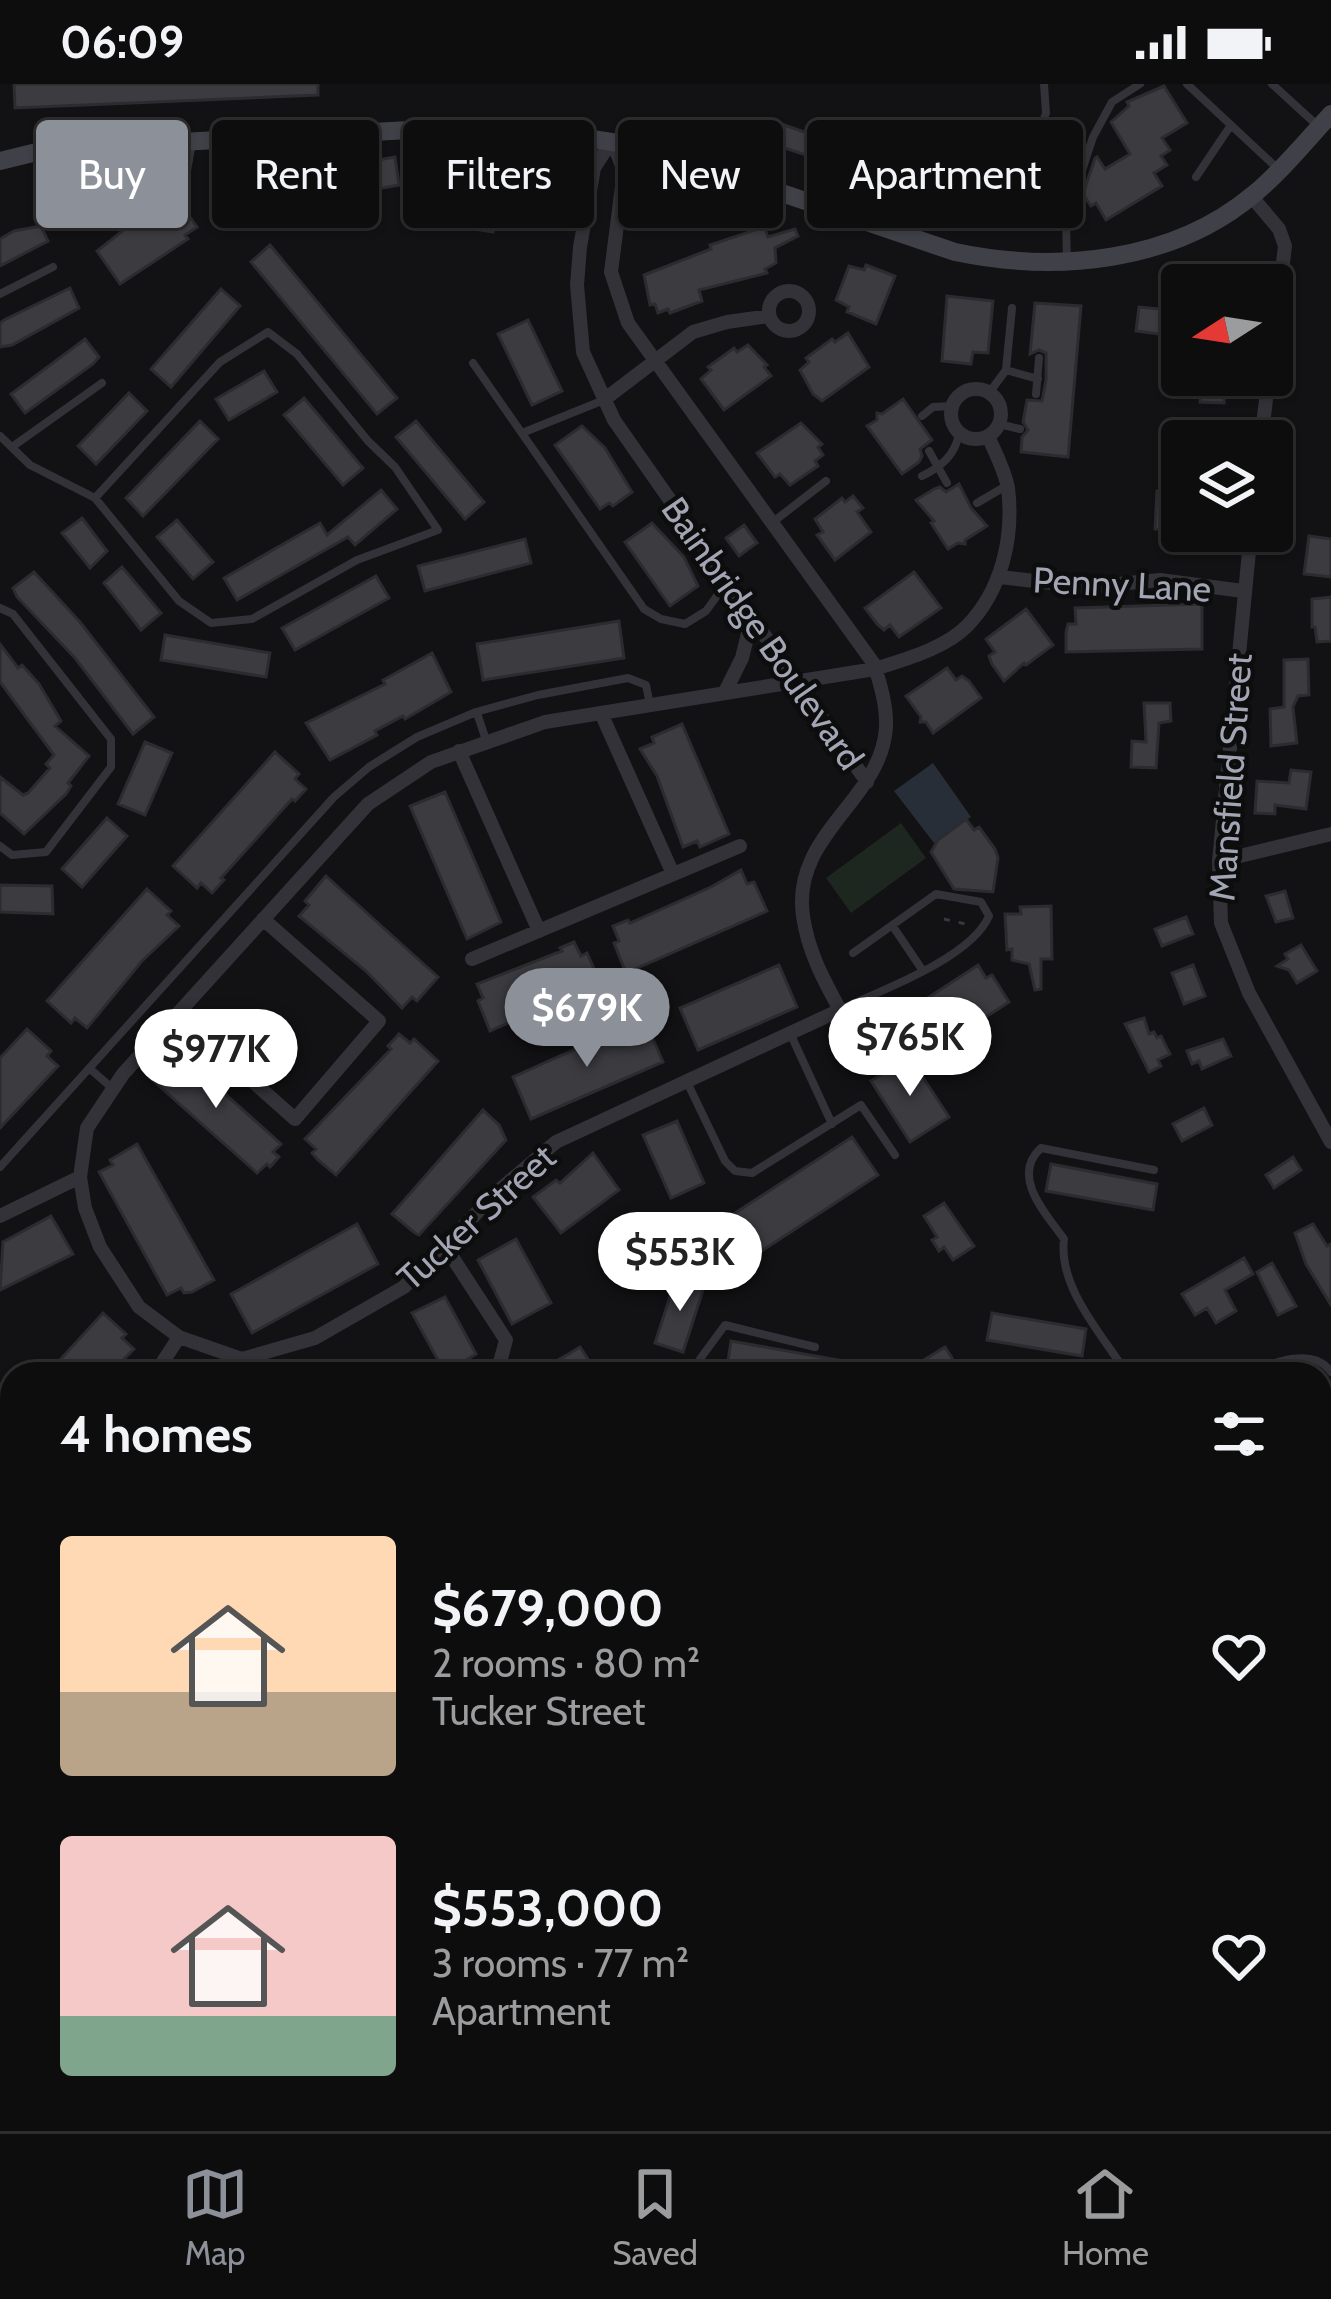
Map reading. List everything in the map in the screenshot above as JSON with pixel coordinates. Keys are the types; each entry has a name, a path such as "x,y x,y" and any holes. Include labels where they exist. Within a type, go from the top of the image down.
{"main road":[{"path":"0,161 49,149 506,129 612,140 706,166 956,252 1004,262 1067,261 1110,259 1189,234 1252,196 1325,120"}],"street":[{"name":"Bainbridge Boulevard","path":"612,140 624,170 610,272 628,323 875,669 886,729 867,782"},
{"name":"Bainbridge Boulevard","path":"612,140 594,168 577,285 583,352 614,420 867,782"},
{"path":"1252,196 1279,229 1285,246 1283,264"},
{"path":"604,400 693,332 769,316"},
{"path":"989,393 967,391 952,406 951,421 959,434 974,439 993,430"},
{"name":"Penny Lane","path":"875,669 921,654 966,627 1000,577 1009,539 1007,485 993,430 998,404 989,393"},
{"name":"Mansfield Street","path":"1248,552 1219,861 1221,923 1249,993 1331,1142"},
{"name":"Penny Lane","path":"1000,577 1086,587 1160,580 1243,591"},
{"path":"725,692 742,658 752,617"},
{"name":"Tucker Street","path":"235,1362 179,1337 139,1307 100,1247 85,1208 80,1177 87,1127 177,1014 356,816 431,762 545,722 875,669"},
{"path":"601,713 673,874"},
{"path":"459,751 539,931"},
{"path":"840,1010 814,962 802,912 807,870 823,832 867,782"},
{"path":"1219,861 1331,835"},
{"path":"472,959 740,846"},
{"path":"177,1014 295,1119 379,1022 263,919"},
{"name":"Tucker Street","path":"254,1362 315,1338 404,1287 498,1191 556,1142 840,1010"},
{"path":"0,1216 80,1177"},
{"path":"445,1246 506,1340 500,1362"},
{"path":"163,1362 179,1337"}],"lane":[{"path":"1044,84 1044,120"},
{"path":"1083,167 1112,102 1140,84"},
{"path":"1187,84 1279,170"},
{"path":"1272,84 1325,120"},
{"path":"1196,177 1231,125"},
{"path":"188,165 192,140"},
{"path":"1066,228 1067,261"},
{"path":"0,294 53,268"},
{"path":"989,393 1006,370 1012,308"},
{"path":"0,436 30,465 94,498 179,601 211,623 252,620 357,560 438,530 394,466 297,354 268,332 220,362 94,498"},
{"path":"1036,394 1039,358"},
{"path":"473,363 644,609 685,624 706,610 728,582"},
{"path":"1006,370 1038,379"},
{"path":"12,448 102,382"},
{"path":"521,433 604,400"},
{"path":"922,416 933,407 952,406"},
{"path":"993,430 1020,429"},
{"path":"922,476 938,468 957,448 959,434"},
{"path":"929,451 947,482"},
{"path":"772,523 826,481"},
{"path":"976,503 1007,485"},
{"path":"0,608 13,614 111,740 111,767 46,852 12,855 0,846"},
{"path":"0,1167 334,797 369,767 417,736 476,712 538,695 628,678 646,685 650,705"},
{"path":"476,712 487,740"},
{"path":"334,797 356,816"},
{"path":"840,1010 922,971 982,932 989,916 981,902 936,894 853,953"},
{"path":"892,926 922,971"},
{"path":"215,930 236,949"},
{"path":"790,1033 832,1124"},
{"path":"89,1068 113,1089"},
{"path":"687,1081 725,1162 735,1171 752,1173 862,1106 896,1155"},
{"path":"1119,1362 1067,1279 1064,1239 1035,1198 1028,1170 1032,1156 1041,1148 1154,1170"},
{"path":"700,1362 712,1338 725,1325 815,1347"},
{"path":"1291,1362 1310,1357 1321,1362"}],"shaded area":[{"path":"933,763 971,817 934,843 894,791"},
{"path":"901,823 926,858 851,913 826,878"}],"building":[{"path":"14,84 318,84 318,95 15,108"},
{"path":"1164,86 1187,123 1162,138 1170,150 1161,156 1167,165 1154,173 1162,186 1106,220 1096,203 1091,206 1083,194 1095,158 1105,169 1130,154 1111,122 1129,106 1127,102"},
{"path":"783,125 807,133 807,155 783,151"},
{"path":"395,157 399,185 379,189 379,160"},
{"path":"188,214 197,227 185,235 188,239 120,284 97,251 126,228 188,228"},
{"path":"42,228 48,241 0,266 0,239 14,231"},
{"path":"761,228 768,237 795,229 798,236 775,248 776,263 765,269 767,273 699,290 702,301 658,313 655,304 650,305 644,275 711,249 710,245"},
{"path":"270,245 397,398 377,414 251,262"},
{"path":"866,265 895,276 876,324 847,312 849,307 836,300 849,266 864,270"},
{"path":"70,288 79,308 0,347 0,323"},
{"path":"221,289 240,306 171,387 151,369"},
{"path":"947,296 993,301 988,353 973,352 971,364 942,361"},
{"path":"1035,303 1081,306 1068,457 1021,452 1028,430 1023,422 1027,400 1042,401 1046,380 1046,353 1030,354"},
{"path":"1139,307 1161,309 1161,334 1136,331"},
{"path":"528,320 562,391 532,405 498,334"},
{"path":"848,333 869,367 822,401 800,370 809,362 806,358"},
{"path":"85,339 99,357 25,413 11,394"},
{"path":"748,345 771,376 724,410 701,379 711,370 708,367 734,348 737,352"},
{"path":"264,371 277,392 229,420 216,399"},
{"path":"129,393 147,411 96,464 78,446"},
{"path":"1200,396 1224,396 1224,403 1200,402"},
{"path":"304,398 363,468 343,485 284,415"},
{"path":"903,399 932,440 920,449 919,462 902,474 867,426 877,420 877,413"},
{"path":"200,421 218,439 143,516 126,498"},
{"path":"416,421 484,502 465,519 396,437"},
{"path":"801,423 822,444 818,447 823,455 815,461 818,466 790,485 780,474 775,477 757,453"},
{"path":"582,426 605,448 632,492 613,506 609,503 600,509 555,445"},
{"path":"959,484 987,526 965,544 948,549 916,500 934,489 946,492"},
{"path":"381,490 397,509 355,545 348,537 237,600 224,578 320,523 327,535"},
{"path":"1157,491 1161,492 1161,530 1155,529"},
{"path":"853,496 871,532 835,560 817,535 823,532 815,519 842,498 845,502"},
{"path":"82,518 107,551 90,568 62,533"},
{"path":"177,520 213,562 193,579 157,537"},
{"path":"652,523 684,557 698,586 670,606 625,542"},
{"path":"744,525 757,543 739,556 726,538"},
{"path":"1309,536 1331,539 1331,577 1304,574"},
{"path":"525,539 531,563 425,591 418,566"},
{"path":"122,567 161,613 141,630 104,583"},
{"path":"34,572 154,717 133,734 75,658 17,597 13,588"},
{"path":"914,572 941,608 899,637 890,625 884,630 865,608"},
{"path":"376,576 389,598 295,650 282,628"},
{"path":"1331,597 1331,641 1317,642 1312,599"},
{"path":"1202,604 1202,649 1066,652 1068,624 1076,624 1075,608"},
{"path":"1026,609 1053,645 1004,681 992,664 989,656 995,652 986,639"},
{"path":"619,621 624,658 483,680 477,644"},
{"path":"165,635 270,653 266,677 161,660"},
{"path":"0,644 18,668 22,665 39,684 61,721 55,726 89,756 68,783 66,794 24,834 0,813 0,777 23,795 28,793 50,768 46,764 54,755 0,682"},
{"path":"432,653 451,692 330,760 306,723 385,684 383,680"},
{"path":"1308,659 1309,695 1298,696 1293,707 1297,743 1271,746 1270,709 1284,707 1284,660"},
{"path":"947,668 956,680 962,676 969,681 981,698 933,733 926,722 920,722 906,696"},
{"path":"1144,703 1170,703 1171,721 1159,723 1156,768 1131,767 1132,741 1146,742"},
{"path":"682,724 729,834 700,847 697,841 683,847 657,776 640,749 654,743 652,737"},
{"path":"145,742 172,753 145,815 118,804"},
{"path":"275,752 299,774 295,779 306,789 292,799 212,893 201,883 197,888 173,866"},
{"path":"1291,770 1311,772 1306,809 1275,805 1275,814 1255,813 1257,781 1289,783"},
{"path":"445,792 501,922 467,939 410,806"},
{"path":"107,818 127,836 82,887 62,869"},
{"path":"966,819 974,830 979,827 995,849 993,892 954,889 931,852 938,840"},
{"path":"741,870 747,884 754,882 767,911 626,973 613,926 630,923"},
{"path":"326,876 438,977 417,1001 412,997 402,1008 366,971 299,916"},
{"path":"0,885 52,886 53,914 0,912"},
{"path":"147,889 171,911 167,915 179,926 142,961 87,1028 75,1018 71,1023 47,1001"},
{"path":"1285,891 1293,918 1276,922 1266,896"},
{"path":"1051,906 1052,959 1041,959 1041,989 1035,990 1029,964 1012,960 1012,949 1007,950 1005,914 1021,914 1020,907"},
{"path":"1186,917 1193,934 1162,946 1155,929"},
{"path":"574,942 581,956 587,953 600,982 490,1031 477,984"},
{"path":"1301,945 1317,971 1297,983 1289,970 1277,966 1288,959 1285,954"},
{"path":"779,965 797,1007 698,1050 680,1008"},
{"path":"978,965 986,978 992,975 1009,1002 941,1046 923,1019 928,1015 920,1003"},
{"path":"1193,965 1205,996 1184,1004 1172,973"},
{"path":"1144,1018 1149,1034 1161,1036 1170,1054 1149,1072 1125,1024"},
{"path":"646,1023 663,1062 531,1119 513,1077 618,1030 627,1032"},
{"path":"27,1029 51,1051 47,1056 58,1066 0,1128 0,1058"},
{"path":"399,1034 410,1043 414,1039 438,1061 336,1175 318,1160 312,1153 316,1149 305,1139 391,1049 388,1046"},
{"path":"1223,1039 1231,1056 1202,1069 1199,1061 1192,1064 1187,1051"},
{"path":"176,1050 281,1144 273,1152 279,1157 270,1167 267,1164 257,1173 149,1077 163,1054 166,1058"},
{"path":"909,1056 949,1117 910,1142 871,1081"},
{"path":"1204,1108 1212,1125 1182,1141 1173,1124"},
{"path":"483,1110 506,1140 419,1235 415,1233 392,1214"},
{"path":"677,1121 704,1183 671,1198 643,1135"},
{"path":"852,1137 878,1175 757,1254 732,1215"},
{"path":"137,1144 214,1280 192,1292 184,1293 181,1288 167,1295 99,1172"},
{"path":"593,1153 619,1190 561,1233 533,1197 556,1180 560,1183"},
{"path":"1293,1157 1301,1170 1274,1188 1266,1175"},
{"path":"1051,1164 1157,1184 1153,1210 1046,1191"},
{"path":"944,1203 974,1246 953,1260 944,1247 939,1251 932,1240 937,1237 924,1216"},
{"path":"51,1216 73,1254 0,1290 3,1242"},
{"path":"357,1224 378,1264 252,1333 231,1294"},
{"path":"1313,1224 1327,1246 1331,1244 1331,1305 1306,1264 1295,1233"},
{"path":"516,1239 551,1303 512,1324 478,1260"},
{"path":"1244,1258 1253,1274 1225,1290 1236,1311 1216,1323 1207,1308 1195,1315 1182,1294"},
{"path":"1272,1263 1296,1306 1278,1315 1257,1272"},
{"path":"677,1275 705,1284 683,1352 655,1343"},
{"path":"445,1297 476,1354 463,1362 439,1362 412,1313"},
{"path":"103,1313 126,1334 122,1338 134,1349 121,1362 58,1362"},
{"path":"992,1313 1086,1329 1082,1356 987,1340"},
{"path":"731,1341 838,1360 838,1362 728,1362"},
{"path":"580,1347 590,1362 554,1362"},
{"path":"945,1347 955,1362 925,1362"}]}
